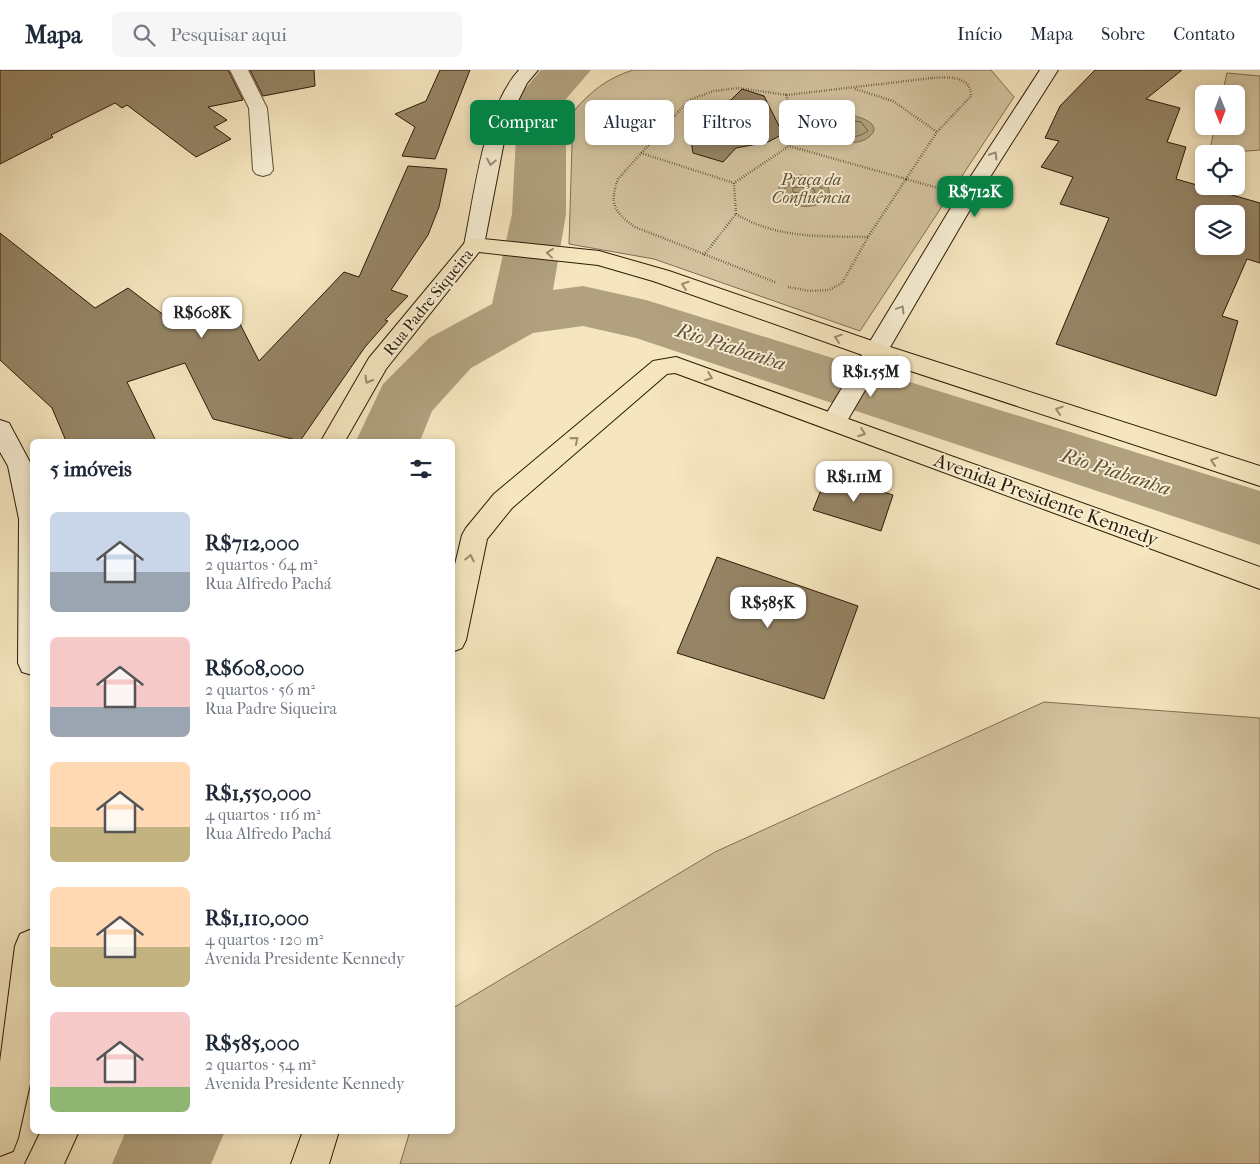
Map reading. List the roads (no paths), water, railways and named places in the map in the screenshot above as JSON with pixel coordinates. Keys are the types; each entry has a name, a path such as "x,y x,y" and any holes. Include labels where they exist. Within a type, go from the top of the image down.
{"main road":[{"path":"239,70 258,108 264,170"},
{"name":"Rua Padre Siqueira","path":"334,439 377,364 474,245 499,121 519,81 529,70"},
{"path":"837,418 968,196 1049,70"},
{"path":"474,245 598,258 661,276 873,356 1260,476"},
{"name":"Avenida Presidente Kennedy","path":"455,627 476,535 502,502 661,367 676,365 837,418 1260,578"},
{"path":"0,428 20,466 30,510"},
{"path":"0,1138 18,1061 30,962"},
{"path":"44,1164 59,1134"},
{"path":"310,1164 320,1134"}],"water":[{"path":"855,116 866,120 874,127 869,137 855,142"},
{"path":"800,175 816,178 826,184 829,195 825,201 817,205 797,206 787,202 781,196 779,186 791,177"}],"waterway":[{"path":"519,315 539,214 542,97 567,70"},
{"name":"Rio Piabanha","path":"519,315 583,306 646,320 1260,518"},
{"name":"Rio Piabanha","path":"389,439 405,400 450,353 519,315"},
{"name":"Rio Piabanha","path":"161,1164 176,1134"}],"park label":[{"name":"Praça da Confluência","path":"811,188"}]}
